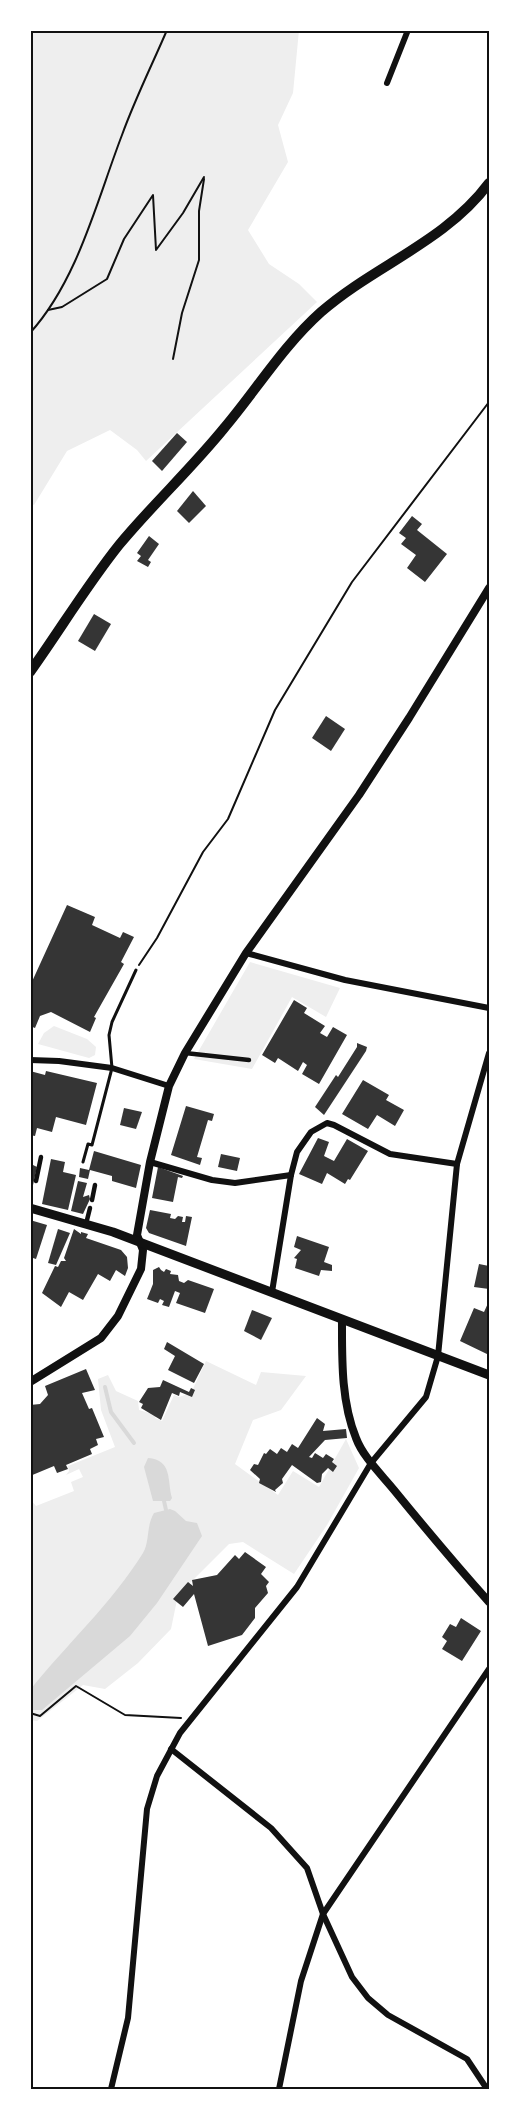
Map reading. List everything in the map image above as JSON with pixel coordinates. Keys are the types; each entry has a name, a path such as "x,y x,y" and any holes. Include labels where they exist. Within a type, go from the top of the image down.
{"highway":[{"path":"30,672 117,548 150,508 204,452 298,335 347,292 446,227 489,183"}],"main road":[{"path":"30,1205 138,1240 489,1375"}],"street":[{"path":"387,83 408,30"},
{"path":"30,1382 88,1347 109,1328 127,1299 141,1269 142,1250 138,1240 150,1162 169,1086 185,1053 246,953 358,795 489,588"},
{"path":"246,953 307,971 489,1008"},
{"path":"185,1053 249,1060"},
{"path":"111,2089 128,2018 147,1809 157,1776 190,1720 297,1587 371,1463 426,1397 438,1356 457,1164 489,1053"},
{"path":"30,1060 59,1061 112,1068 169,1086"},
{"path":"272,1292 291,1175 304,1140 327,1123 390,1154 457,1164"},
{"path":"36,1181 41,1157"},
{"path":"150,1162 212,1180 235,1183 291,1175"},
{"path":"92,1200 95,1185"},
{"path":"86,1224 90,1208"},
{"path":"342,1320 342,1369 349,1416 357,1440 371,1463 444,1553 489,1602"},
{"path":"279,2089 301,1981 323,1914 489,1669"},
{"path":"171,1749 272,1828 307,1868 323,1914 352,1977 368,1998 388,2015 467,2059 487,2089"}],"lane":[{"path":"83,1162 87,1144 92,1145 112,1068 109,1035 112,1022 136,970"}],"path":[{"path":"30,333 48,310 79,250 134,103 167,30"},
{"path":"48,310 62,307 107,279 124,239 153,195 156,250 204,177 199,211 199,260 182,313 173,360"},
{"path":"136,970 157,938 204,852 228,819 275,710 352,582 489,402"},
{"path":"30,1713 40,1716 76,1686 125,1715 190,1720"}],"shaded area":[{"path":"30,30 299,30 293,93 278,125 288,162 248,230 269,264 299,284 317,302 146,461 137,450 110,430 67,451 34,505 30,503"},
{"path":"250,962 340,988 326,1017 292,997 252,1069 194,1059"},
{"path":"54,1026 87,1039 96,1047 95,1055 89,1058 38,1044 44,1033"},
{"path":"206,1361 256,1385 261,1372 306,1376 281,1410 253,1420 235,1464 278,1495 293,1471 319,1487 346,1439 359,1468 327,1525 294,1574 243,1542 229,1544 178,1595 171,1629 138,1663 105,1689 83,1685 37,1721 30,1720 30,1499 36,1506 74,1491 71,1482 83,1477 79,1469 66,1475 69,1471 68,1466 115,1447 101,1410 98,1379 108,1375 116,1391 138,1401 139,1410 156,1415 155,1418 162,1421 174,1395 179,1397 191,1393"},
{"path":"148,1458 162,1463 168,1472 172,1498 170,1501 153,1501 144,1467"},
{"path":"170,1509 186,1521 197,1523 202,1536 157,1603 130,1636 42,1710 32,1710 30,1690 131,1571 147,1544 154,1513"}],"building":[{"path":"177,433 187,442 162,471 152,461"},
{"path":"193,491 206,506 189,523 177,511"},
{"path":"412,516 422,524 417,530 447,554 425,582 407,568 416,555 401,544 406,538 399,533"},
{"path":"149,536 159,544 148,560 151,562 148,567 137,561 141,556 137,553"},
{"path":"94,614 111,624 95,651 78,641"},
{"path":"326,716 345,729 331,751 312,738"},
{"path":"67,905 95,917 92,925 120,938 123,932 134,937 121,962 124,964 94,1017 96,1018 90,1032 51,1012 40,1016 35,1028 30,1026 30,986"},
{"path":"294,1000 307,1008 304,1013 325,1026 320,1033 327,1037 333,1027 347,1035 319,1084 302,1074 307,1065 303,1062 298,1071 278,1058 275,1063 262,1055"},
{"path":"357,1043 367,1047 366,1051 324,1115 315,1107 336,1075 338,1077 357,1047"},
{"path":"30,1071 45,1075 46,1071 97,1083 86,1125 56,1117 52,1132 37,1128 35,1136 30,1135"},
{"path":"363,1080 389,1095 386,1100 404,1110 395,1126 377,1115 368,1129 342,1114"},
{"path":"186,1106 214,1114 212,1121 208,1120 197,1157 202,1158 200,1165 171,1155"},
{"path":"124,1108 142,1112 136,1129 120,1125"},
{"path":"318,1138 329,1142 324,1156 334,1161 347,1139 368,1151 350,1180 348,1179 345,1184 327,1173 322,1184 299,1174"},
{"path":"94,1151 141,1165 136,1188 112,1181 112,1176 90,1170 88,1179 79,1177 80,1168 89,1170"},
{"path":"221,1154 240,1158 237,1171 218,1167"},
{"path":"51,1159 65,1162 63,1172 76,1175 68,1210 42,1204"},
{"path":"31,1164 37,1167 31,1194 30,1169"},
{"path":"158,1167 183,1176 178,1177 173,1202 152,1198"},
{"path":"78,1181 87,1183 83,1197 89,1195 90,1199 83,1214 71,1211"},
{"path":"150,1210 171,1214 170,1218 183,1217 182,1222 185,1222 186,1216 192,1217 186,1246 149,1233 146,1228"},
{"path":"30,1220 47,1225 36,1259 30,1257"},
{"path":"58,1229 70,1233 56,1265 48,1263"},
{"path":"74,1229 81,1234 81,1232 88,1234 86,1238 121,1250 127,1257 128,1268 125,1276 116,1270 110,1281 98,1274 83,1300 69,1292 61,1307 42,1293 55,1266 58,1267 61,1261 66,1261 64,1258"},
{"path":"297,1236 329,1247 324,1262 332,1265 332,1271 321,1270 319,1276 295,1268 297,1259 294,1258 301,1250 294,1247"},
{"path":"479,1264 489,1266 489,1289 474,1287"},
{"path":"159,1267 164,1272 166,1269 171,1271 170,1274 178,1275 179,1281 184,1283 188,1280 214,1289 205,1313 176,1303 180,1293 175,1291 169,1307 162,1305 164,1301 160,1299 158,1303 147,1299 153,1284 153,1270"},
{"path":"489,1301 489,1355 460,1341 474,1308 484,1312"},
{"path":"252,1310 272,1318 261,1340 244,1331"},
{"path":"167,1342 204,1364 194,1383 168,1370 175,1356 164,1349"},
{"path":"86,1369 95,1390 82,1393 89,1409 92,1408 104,1437 96,1439 98,1445 90,1449 92,1454 66,1465 68,1469 57,1473 54,1466 30,1476 30,1405 40,1404 48,1395 45,1386"},
{"path":"163,1380 189,1392 191,1388 195,1390 192,1397 180,1392 179,1396 172,1393 161,1420 141,1408 143,1404 139,1402 148,1388 160,1387"},
{"path":"317,1418 325,1424 323,1431 346,1429 347,1438 325,1440 309,1457 312,1458 315,1453 323,1458 326,1454 334,1459 332,1462 337,1466 333,1472 328,1468 322,1474 321,1482 317,1483 292,1465 282,1479 283,1483 275,1490 276,1492 259,1483 260,1479 250,1470 254,1464 258,1465 264,1453 266,1454 270,1449 277,1454 281,1448 287,1452 292,1444 298,1448"},
{"path":"245,1552 266,1567 261,1574 269,1582 266,1586 268,1593 255,1608 255,1618 242,1635 208,1646 194,1594 183,1607 173,1599 188,1582 193,1586 192,1580 217,1575 235,1555 239,1559"},
{"path":"461,1618 481,1631 462,1661 442,1649 447,1641 442,1637 450,1624 456,1627"}],"waterway":[{"path":"105,1387 111,1412 134,1443"},
{"path":"164,1501 166,1510"}]}
